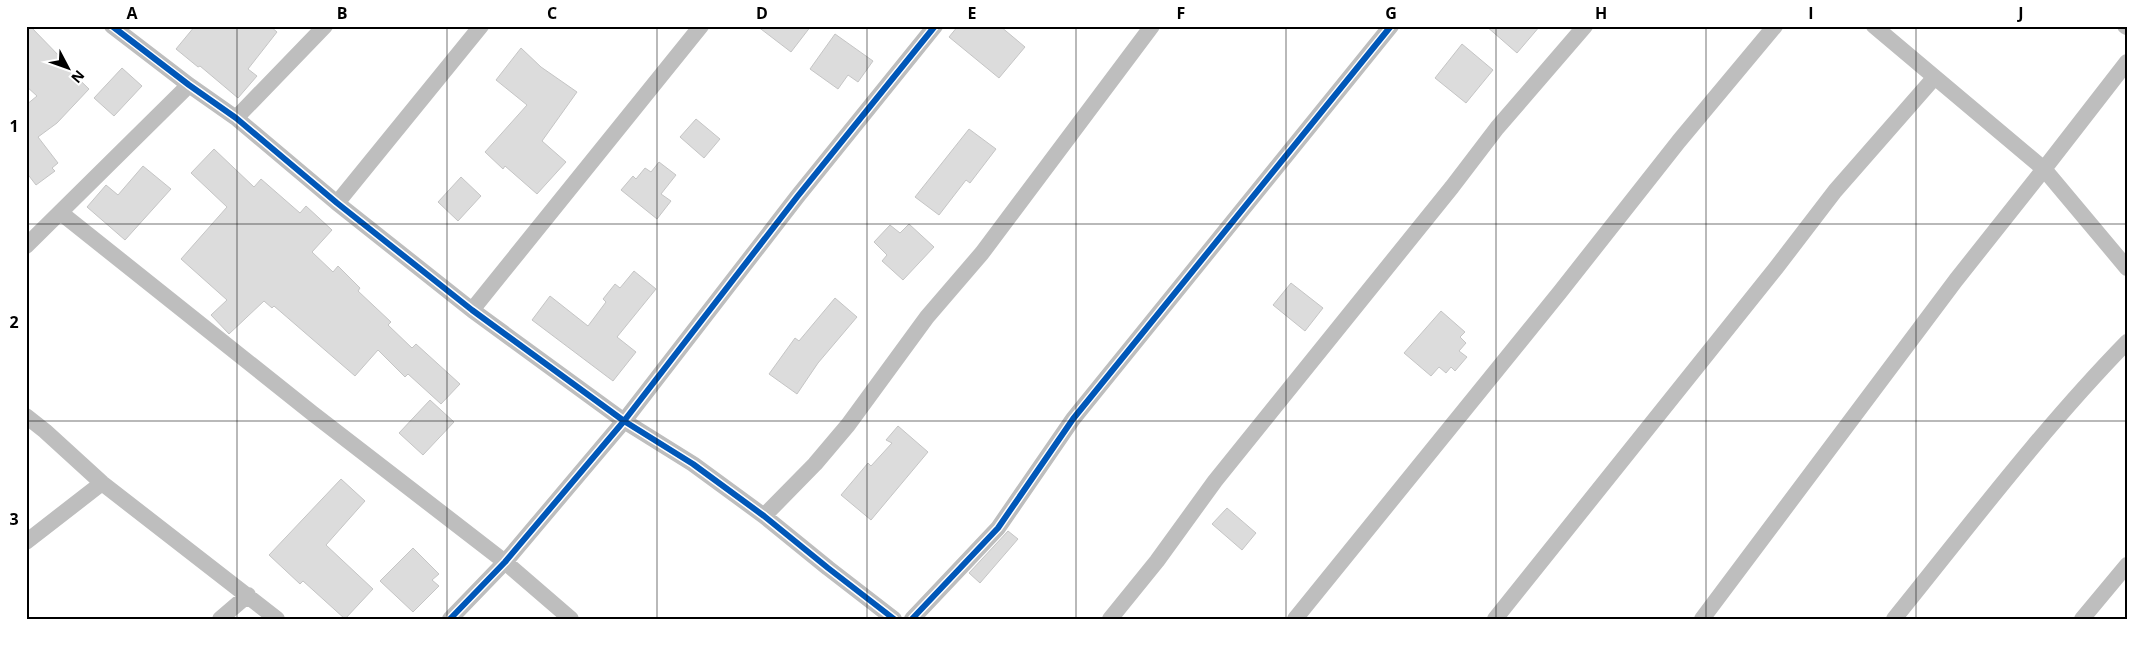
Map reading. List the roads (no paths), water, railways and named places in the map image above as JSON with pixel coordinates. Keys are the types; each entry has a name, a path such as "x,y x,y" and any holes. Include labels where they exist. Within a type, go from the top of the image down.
{"street":[{"path":"112,26 189,85 236,118 336,203 472,310 624,421 693,464 764,516 894,619"},
{"path":"236,118 325,26"},
{"path":"336,203 481,26"},
{"path":"472,310 701,26"},
{"path":"450,619 506,562 624,421 797,197 935,26"},
{"path":"764,516 815,464 848,425 927,317 982,253 1152,26"},
{"path":"912,619 998,528 1073,419 1391,26"},
{"path":"1110,619 1215,481 1452,187 1469,162 1586,26"},
{"path":"1295,619 1560,292 1679,141 1775,26"},
{"path":"1874,26 2044,169 2127,268"},
{"path":"1702,619 1956,280 2127,62"},
{"path":"1496,619 1776,268 1835,191 1934,78"},
{"path":"26,246 189,85"},
{"path":"61,213 312,413 506,562 571,619"},
{"path":"1894,619 2019,463 2102,366 2127,342"},
{"path":"26,416 102,483 277,619"},
{"path":"26,542 102,483"},
{"path":"2082,619 2127,564"},
{"path":"220,619 248,595"}]}
